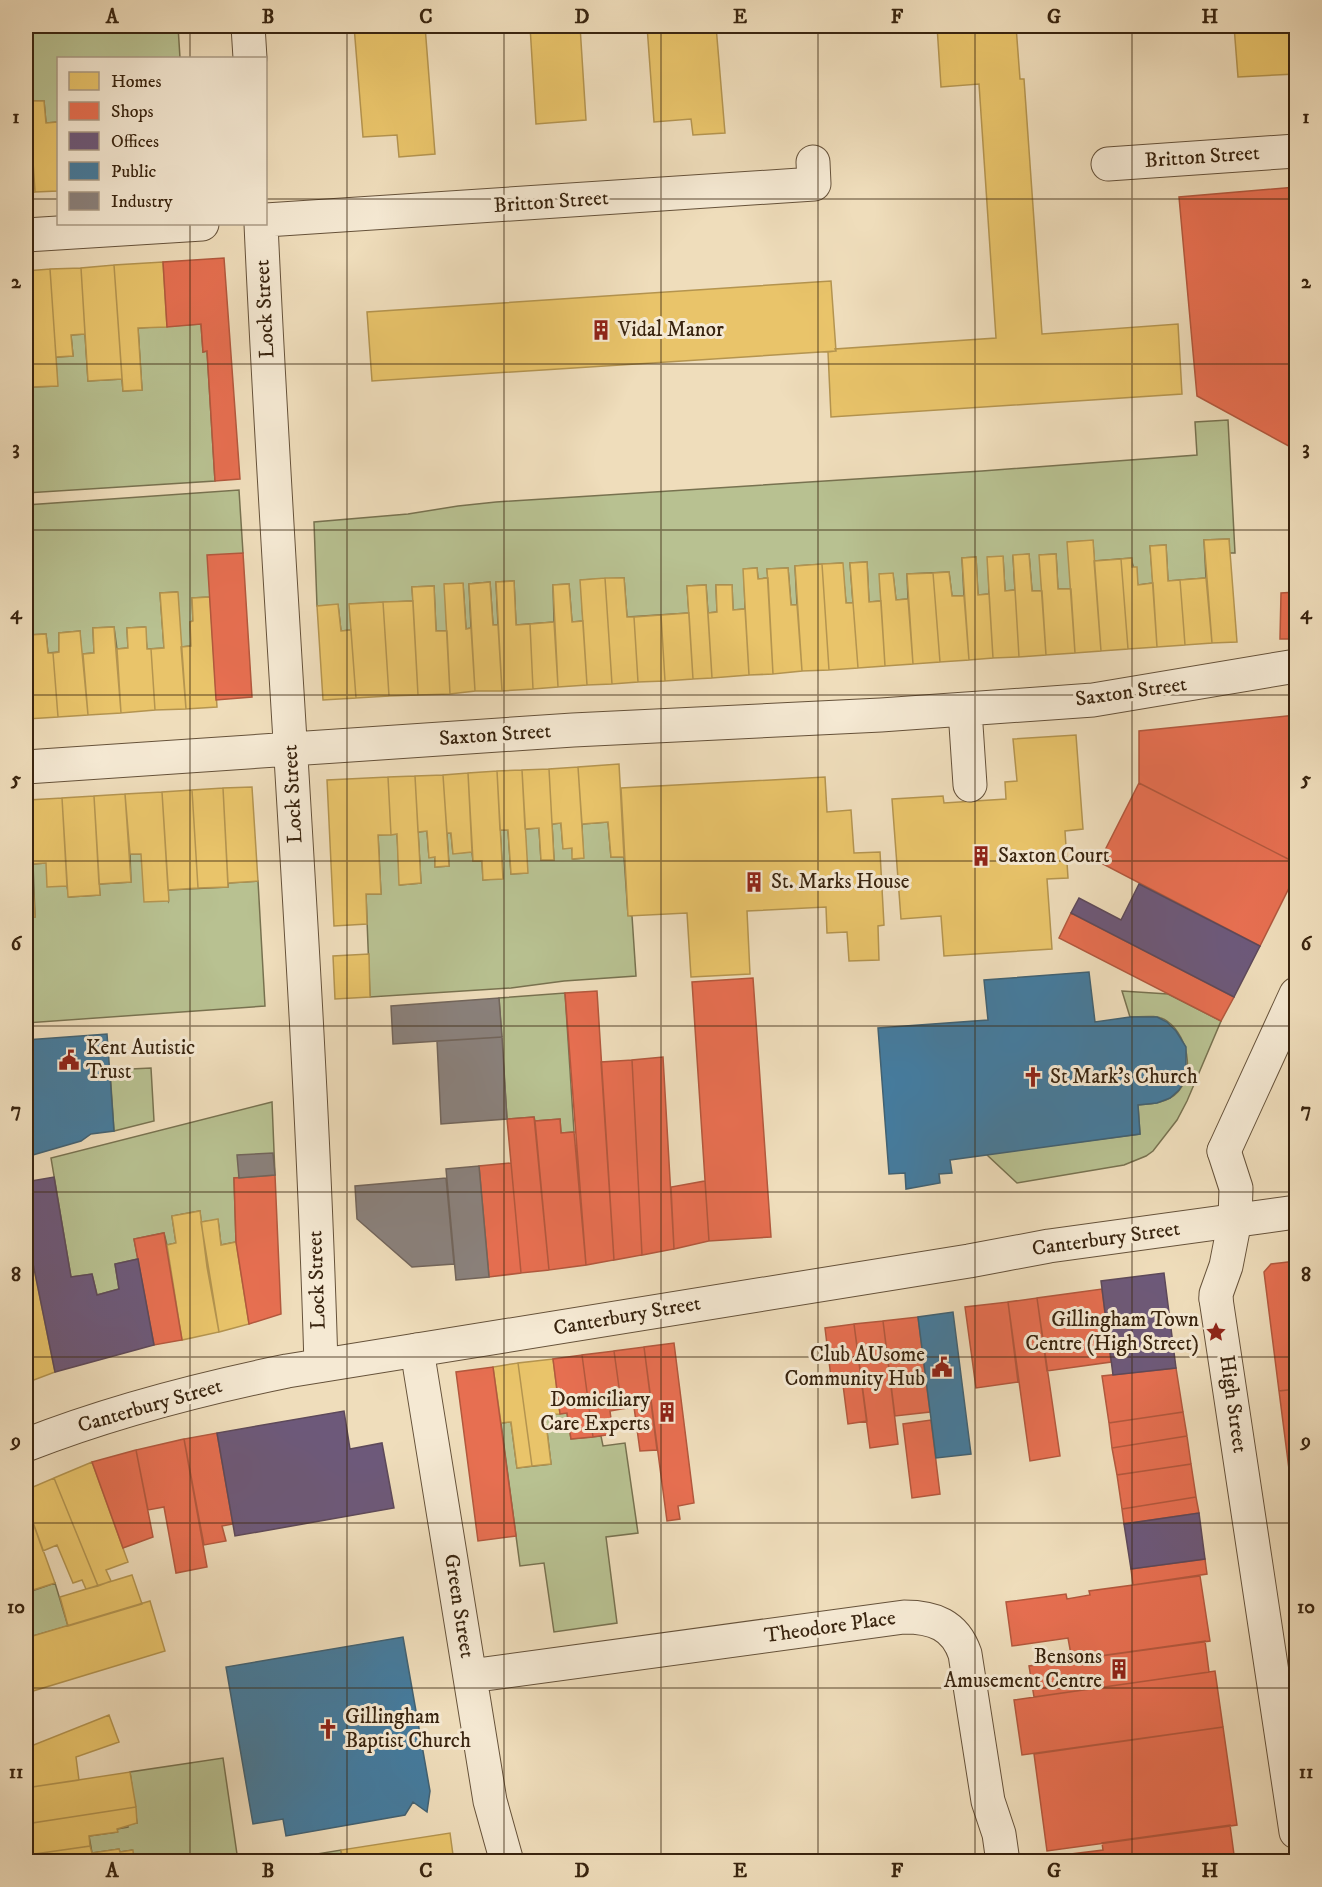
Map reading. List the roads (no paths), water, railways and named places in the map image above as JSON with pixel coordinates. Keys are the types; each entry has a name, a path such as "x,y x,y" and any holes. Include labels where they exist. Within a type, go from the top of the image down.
{"street":[{"path":"248,26 250,57"},
{"name":"Britton Street","path":"1108,164 1296,151"},
{"name":"Britton Street","path":"267,220 814,184 813,162"},
{"path":"26,235 186,225"},
{"name":"Lock Street","path":"261,225 321,1365"},
{"name":"Saxton Street","path":"26,767 573,730 965,710 1093,700 1296,666"},
{"path":"965,710 970,785"},
{"name":"High Street","path":"1296,994 1224,1151 1236,1188 1235,1220 1226,1266 1216,1299 1296,1832"},
{"name":"Canterbury Street","path":"26,1445 84,1424 227,1384 321,1365 969,1261 1049,1246 1296,1212"},
{"name":"Green Street","path":"417,1350 490,1801 507,1862"},
{"name":"Theodore Place","path":"470,1676 904,1617 918,1617 934,1621 955,1633 961,1641 965,1654 988,1801 999,1834 1003,1862"}],"place":[{"name":"Vidal Manor","path":"601,330"},
{"name":"Saxton Court","path":"981,856"},
{"name":"St. Marks House","path":"754,882"},
{"name":"Kent Autistic Trust","path":"69,1060"},
{"name":"St Mark's Church","path":"1033,1077"},
{"name":"Gillingham Town Centre (High Street)","path":"1216,1332"},
{"name":"Club AUsome Community Hub","path":"942,1367"},
{"name":"Domiciliary Care Experts","path":"667,1412"},
{"name":"Bensons Amusement Centre","path":"1119,1669"},
{"name":"Gillingham Baptist Church","path":"328,1729"}]}
